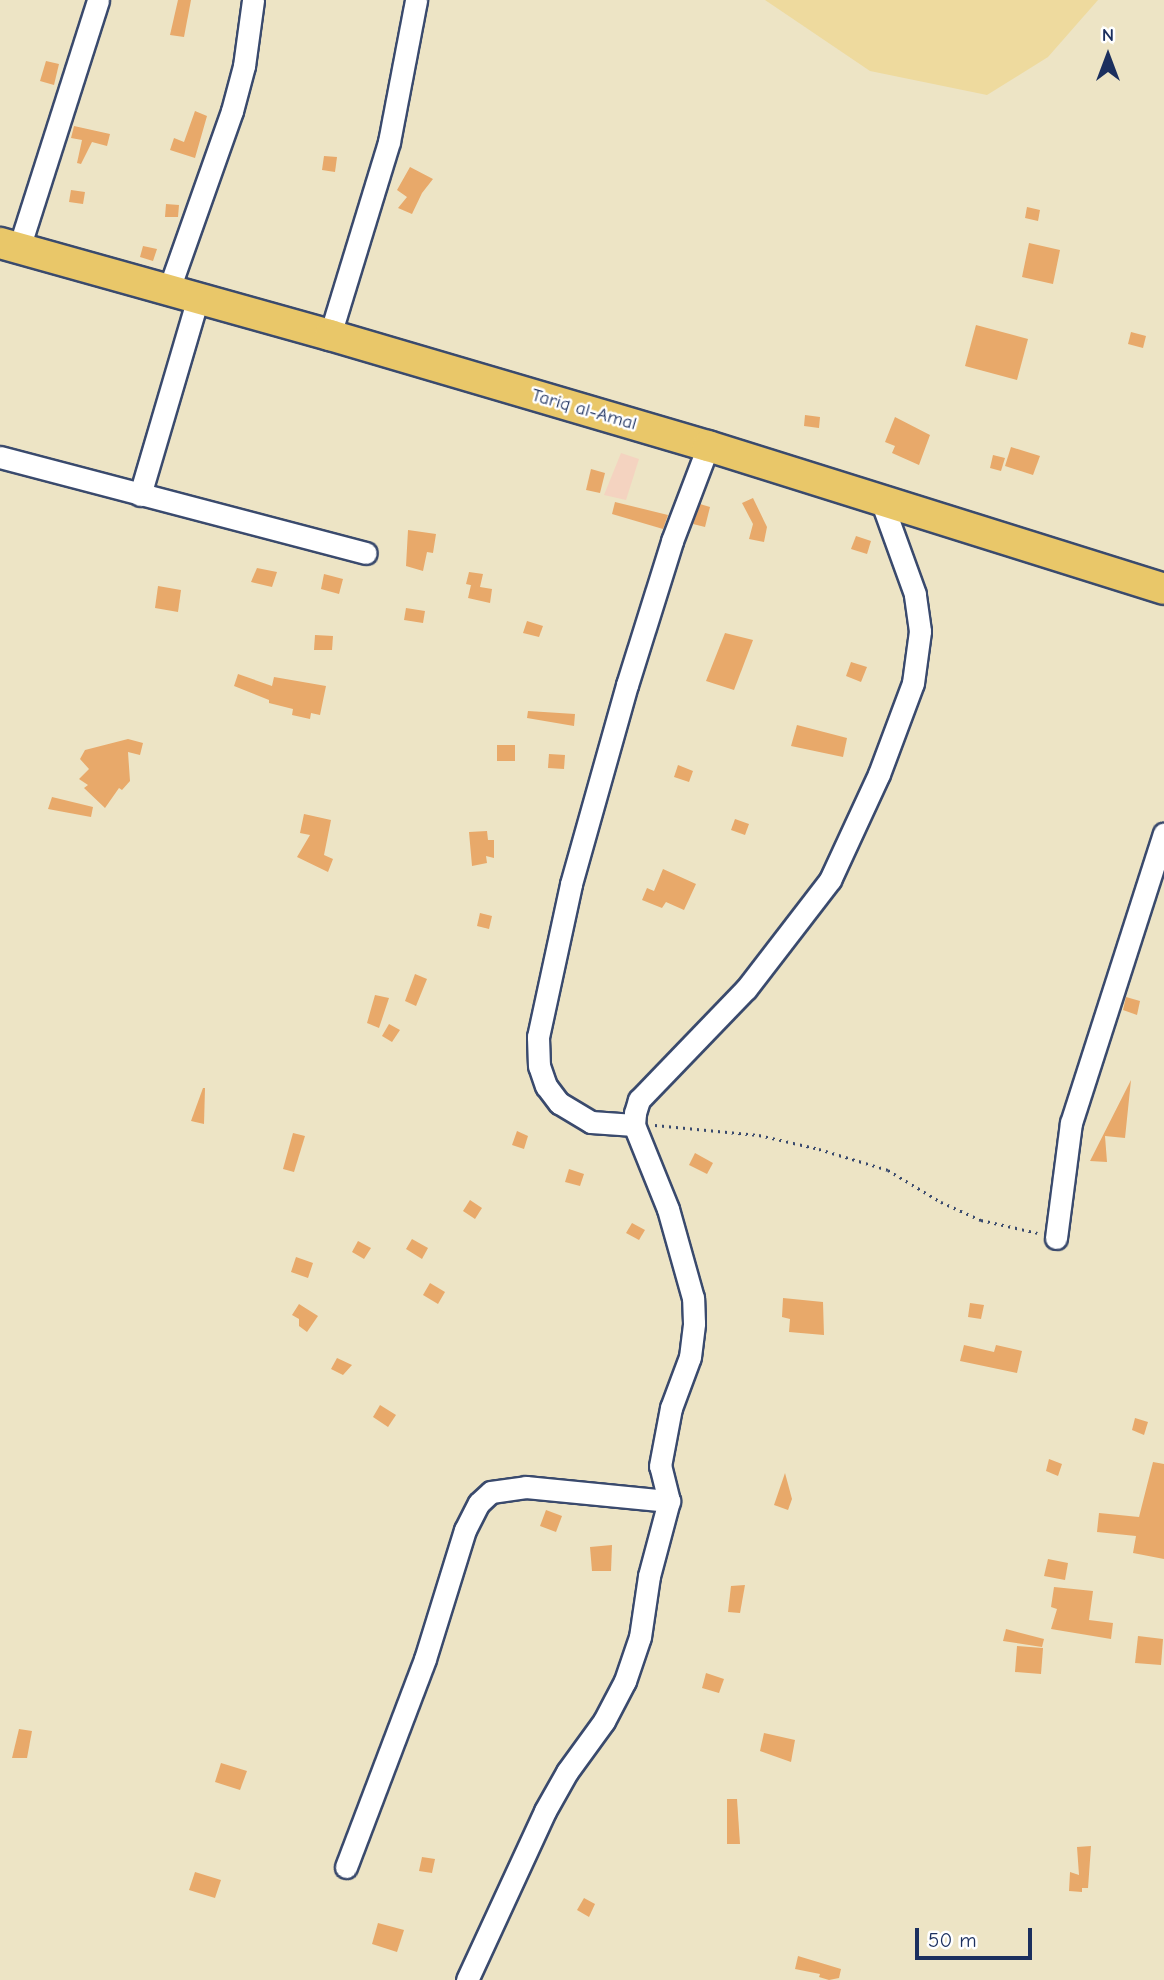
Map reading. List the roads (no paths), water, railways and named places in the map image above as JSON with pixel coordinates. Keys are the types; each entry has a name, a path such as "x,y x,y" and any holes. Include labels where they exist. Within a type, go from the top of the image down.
{"highway":[{"name":"Tariq al-Amal","path":"10,246 330,335 708,446 1164,589"}],"street":[{"path":"10,246 98,0"},
{"path":"169,289 232,111 244,66 253,0"},
{"path":"330,335 388,142 416,0"},
{"path":"140,495 198,299"},
{"path":"634,1125 591,1122 559,1103 546,1086 539,1066 538,1037 571,884 623,698 672,541 708,446"},
{"path":"0,457 366,553"},
{"path":"467,1980 545,1811 567,1772 604,1721 625,1681 640,1637 649,1576 669,1501 660,1466 671,1408 690,1357 694,1323 693,1298 668,1209 634,1125 639,1100 746,989 830,880 879,774 913,683 920,631 915,594 881,500"},
{"path":"1056,1238 1071,1123 1164,834"},
{"path":"346,1867 425,1659 465,1530 479,1503 491,1492 526,1487 669,1501"}]}
